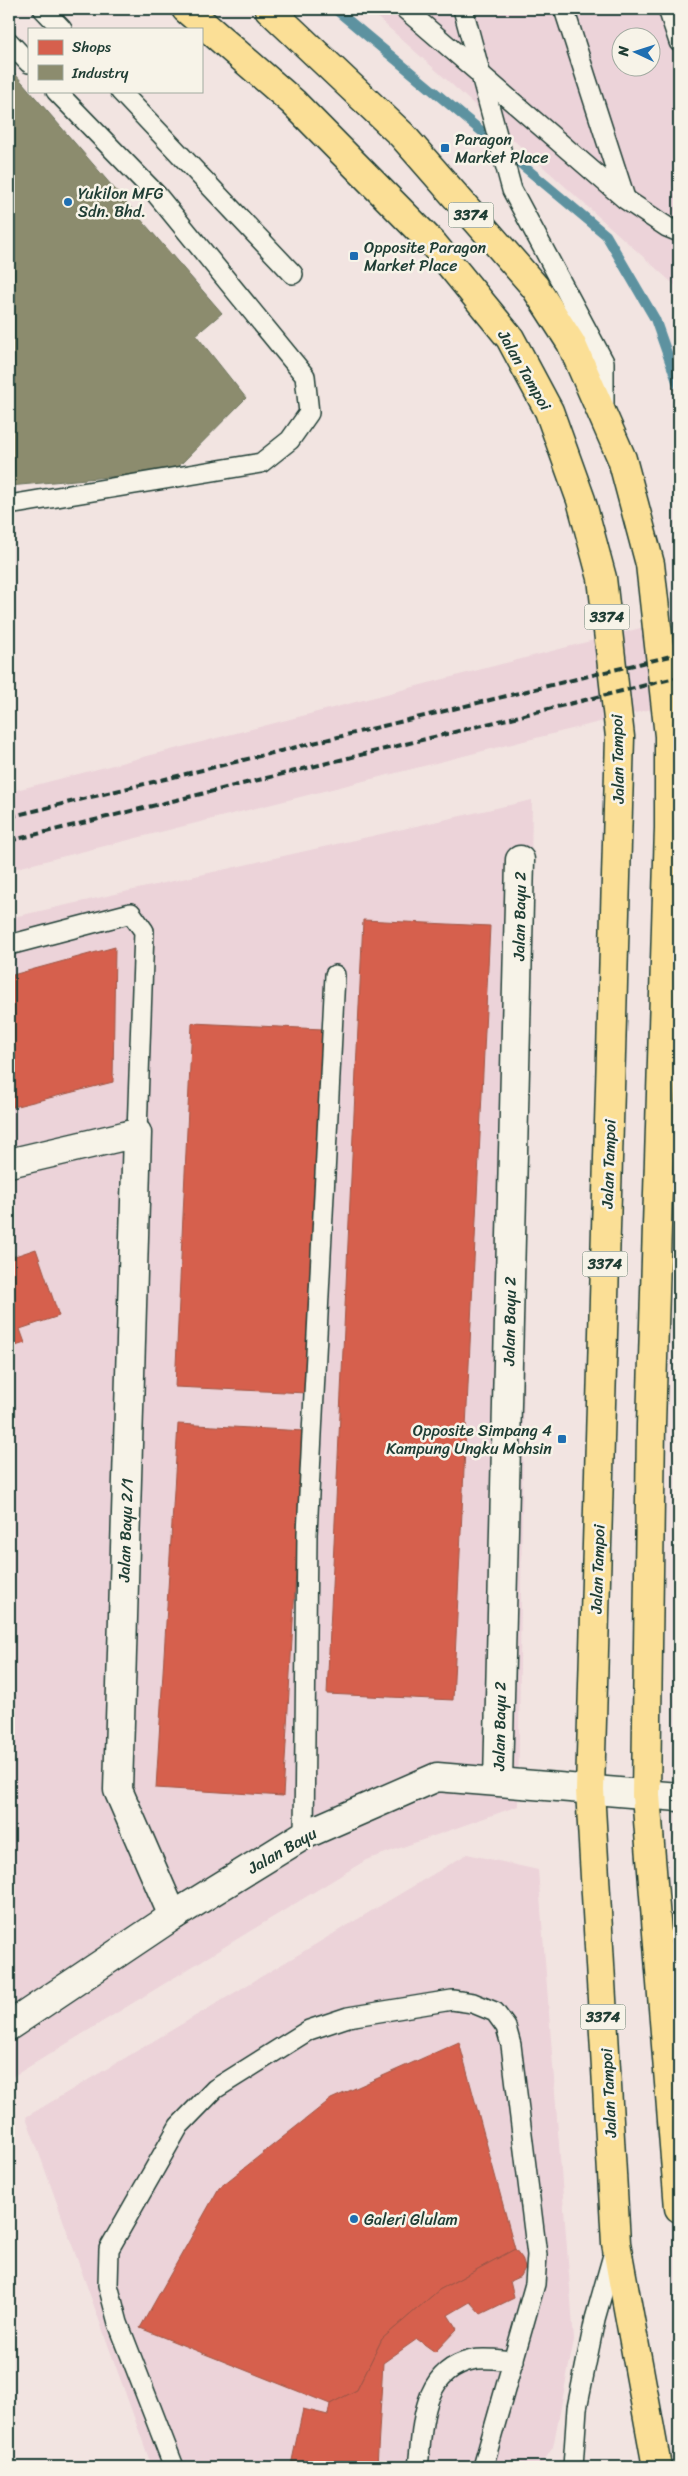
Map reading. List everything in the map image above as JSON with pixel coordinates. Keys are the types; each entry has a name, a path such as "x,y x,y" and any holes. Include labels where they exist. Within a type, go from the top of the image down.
{"main road":[{"name":"Jalan Tampoi","path":"186,9 293,102 434,245 510,338 549,411 581,500 602,578 620,737 590,1790 616,2243 657,2467"},
{"name":"3374","path":"268,9 402,136 535,287 570,343 622,459 650,564 669,736 674,826 651,1426 646,1795 679,2208"}],"street":[{"name":"Jalan Bayu 2","path":"498,1781 520,860"},
{"path":"9,1163 137,1133"},
{"name":"Jalan Bayu 2/1","path":"137,1133 118,1790 173,1916"},
{"name":"Jalan Bayu","path":"9,2026 173,1916 304,1835 437,1776 646,1795 679,1796"}],"lane":[{"path":"43,9 61,28"},
{"path":"405,9 625,199 667,227 679,232"},
{"path":"463,9 512,190 604,362 604,418"},
{"path":"564,9 625,199"},
{"path":"668,9 679,42"},
{"path":"9,42 28,62"},
{"path":"9,505 261,463 290,440 309,413 305,376 157,195 57,92"},
{"path":"121,92 293,274"},
{"path":"9,945 130,913 144,930 137,1133"},
{"path":"304,1835 308,1534 335,975"},
{"path":"174,2467 118,2323 108,2284 109,2248 179,2126 215,2089 309,2030 348,2018 452,2000 473,2003 495,2012 506,2027 511,2046 537,2255 535,2284 483,2467"},
{"path":"573,2467 577,2408 595,2318 616,2243"},
{"path":"418,2467 426,2401 438,2379 452,2366 473,2360 514,2361"}],"shaded area":[{"path":"368,9 679,9 679,289"},
{"path":"679,618 679,702 9,870 9,792"},
{"path":"532,800 518,1806 366,1860 9,2079 9,918"},
{"path":"467,1854 538,1870 574,2340 553,2447 540,2467 152,2467 26,2117"}],"building: Shops":[{"path":"363,920 490,926 453,1700 327,1694"},
{"path":"115,947 113,1082 9,1108 9,976"},
{"path":"192,1023 323,1029 307,1393 175,1387"},
{"path":"36,1249 59,1316 20,1329 25,1343 9,1348 9,1258"},
{"path":"178,1424 304,1431 283,1796 156,1788"},
{"name":"Galeri Glulam","path":"459,2042 515,2249 439,2290 382,2339 357,2390 330,2404 140,2328 219,2188 331,2099"},
{"path":"515,2249 522,2258 525,2268 521,2276 510,2281 514,2298 481,2314 470,2302 448,2315 457,2329 435,2352 417,2339 383,2363 377,2467 304,2467 291,2465 303,2409 328,2415 330,2404 357,2390 382,2339 439,2290"}],"building: Industry":[{"name":"Yukilon MFG Sdn. Bhd.","path":"9,67 28,89 28,92 31,92 222,313 196,335 246,398 174,471 9,486"}],"waterway":[{"path":"335,9 606,235 655,319 679,387"}],"railway":[{"path":"9,817 679,654"},
{"path":"9,841 679,677"}],"place":[{"name":"Paragon Market Place","path":"445,148"},
{"name":"Yukilon MFG Sdn. Bhd.","path":"68,202"},
{"name":"Opposite Paragon Market Place","path":"354,256"},
{"name":"Opposite Simpang 4 Kampung Ungku Mohsin","path":"562,1439"},
{"name":"Galeri Glulam","path":"354,2219"}]}
